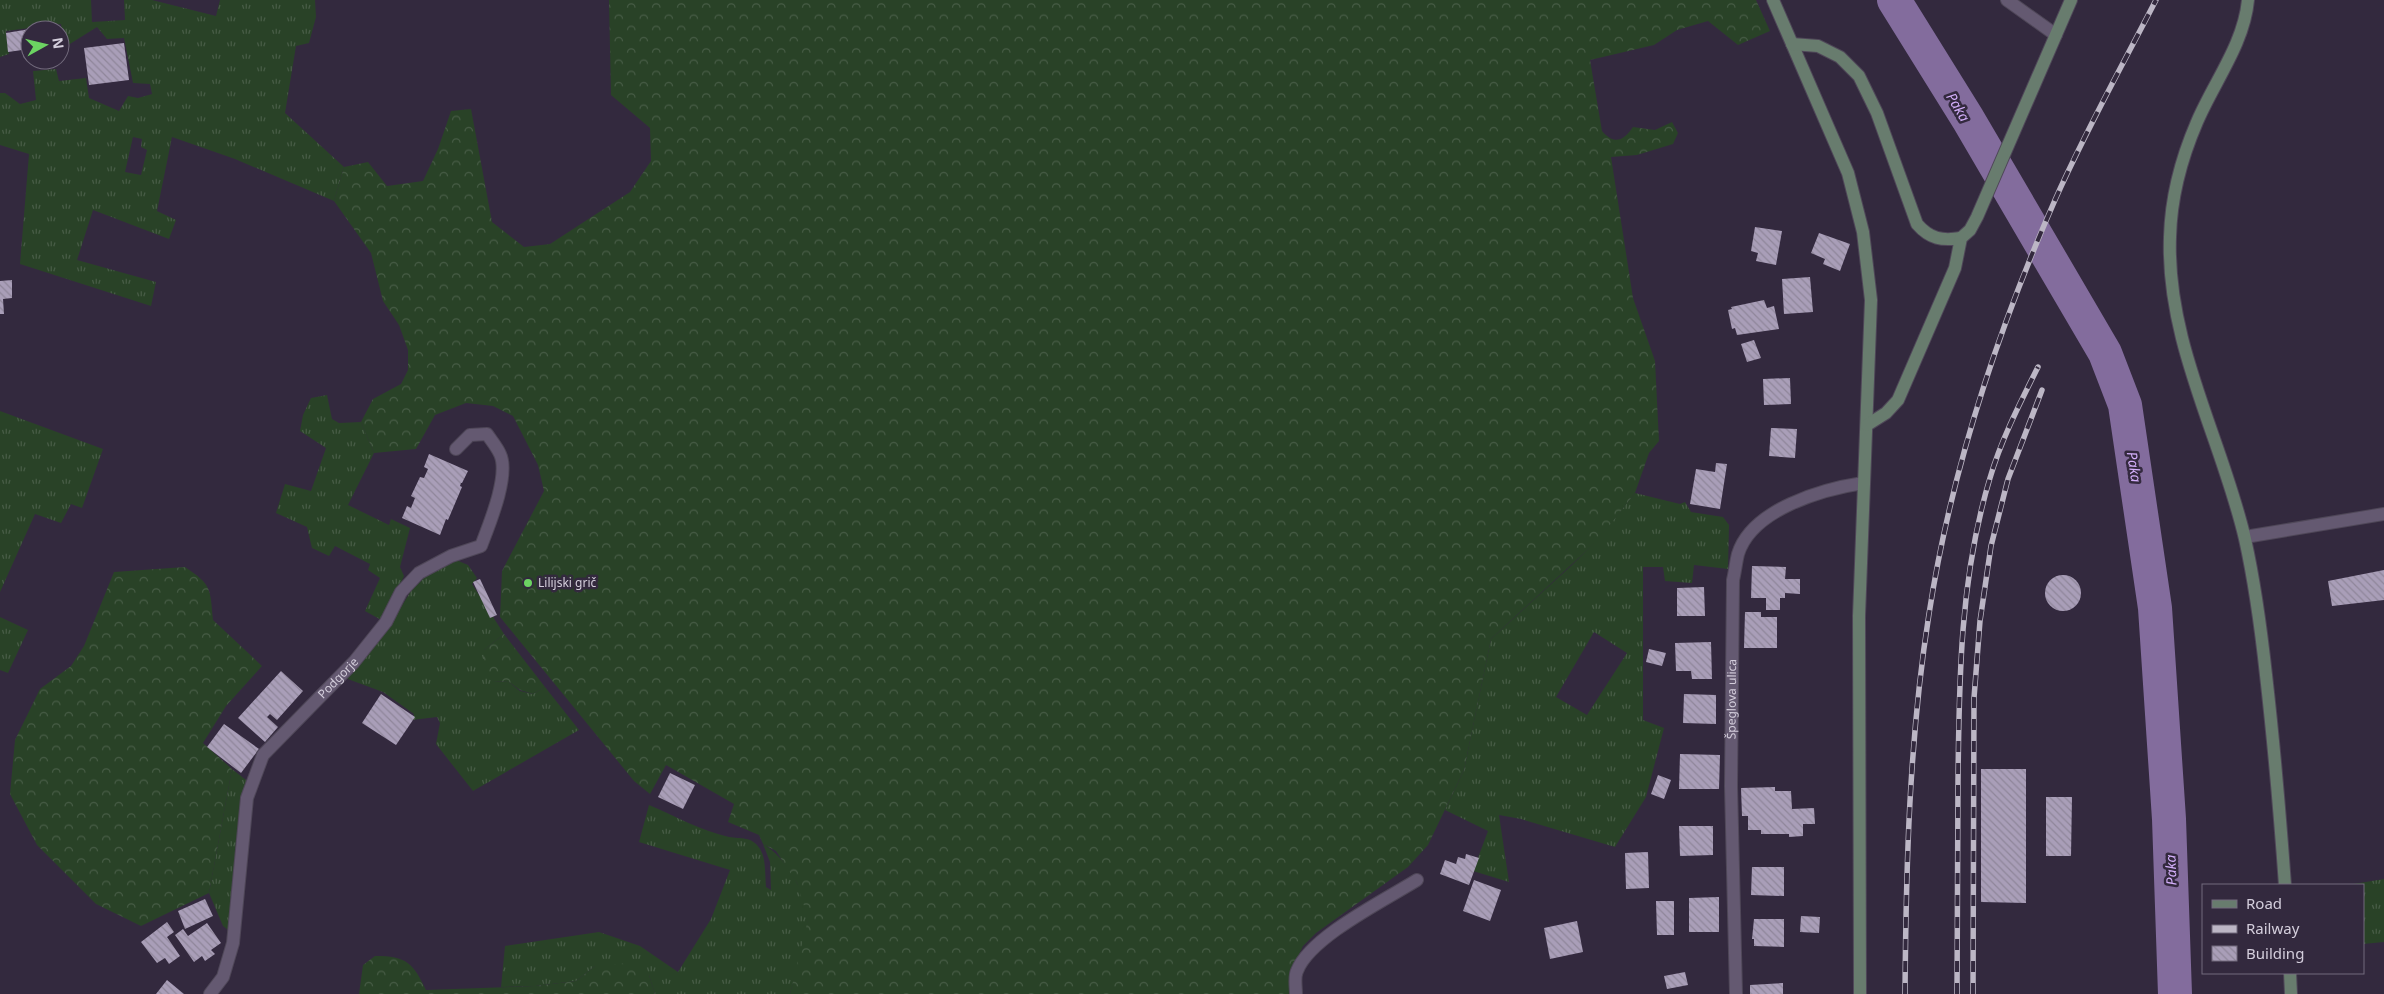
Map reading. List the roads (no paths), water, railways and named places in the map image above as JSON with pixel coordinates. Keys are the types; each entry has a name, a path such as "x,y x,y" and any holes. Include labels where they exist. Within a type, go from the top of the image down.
{"street":[{"path":"1773,0 1848,173 1863,232 1871,300 1863,483 1858,685 1860,994"},
{"path":"2007,0 2056,35"},
{"path":"1792,44 1818,46 1840,57 1859,76 1877,113 1917,224 1925,233 1935,238 1946,240 1960,238 1970,230 2024,103 2071,0"},
{"path":"2248,0 2242,29 2197,122 2182,162 2172,203 2170,240 2171,279 2183,339 2245,538 2258,609 2277,767 2285,884"},
{"path":"1867,425 1886,413 1901,394 1955,268 1960,238"},
{"name":"Podgorje","path":"210,994 222,977 233,943 247,798 263,755 354,662 386,622 401,592 419,573 451,556 481,546 494,514 501,486 501,455 487,434 470,435 456,448"},
{"name":"Špeglova ulica","path":"1736,994 1731,786 1733,580 1738,553 1754,529 1763,520 1810,495 1836,487 1863,483"},
{"path":"2245,538 2384,514"},
{"path":"1296,994 1296,972 1311,951 1332,933 1417,880"},
{"path":"2290,974 2291,994"}],"waterway":[{"name":"Paka","path":"1894,0 1968,119 2105,353 2125,405 2155,608 2169,819 2175,994"}],"railway":[{"path":"1905,994 1910,804 1922,661 1938,561 1963,455 1995,351 2055,200 2104,99 2156,0"},
{"path":"1957,994 1959,705 1967,591 1980,515 1994,464 2011,422 2038,367"},
{"path":"1973,994 1974,698 1980,621 1991,546 2008,479 2042,390"}],"place":[{"name":"Lilijski grič","path":"528,583"}]}
